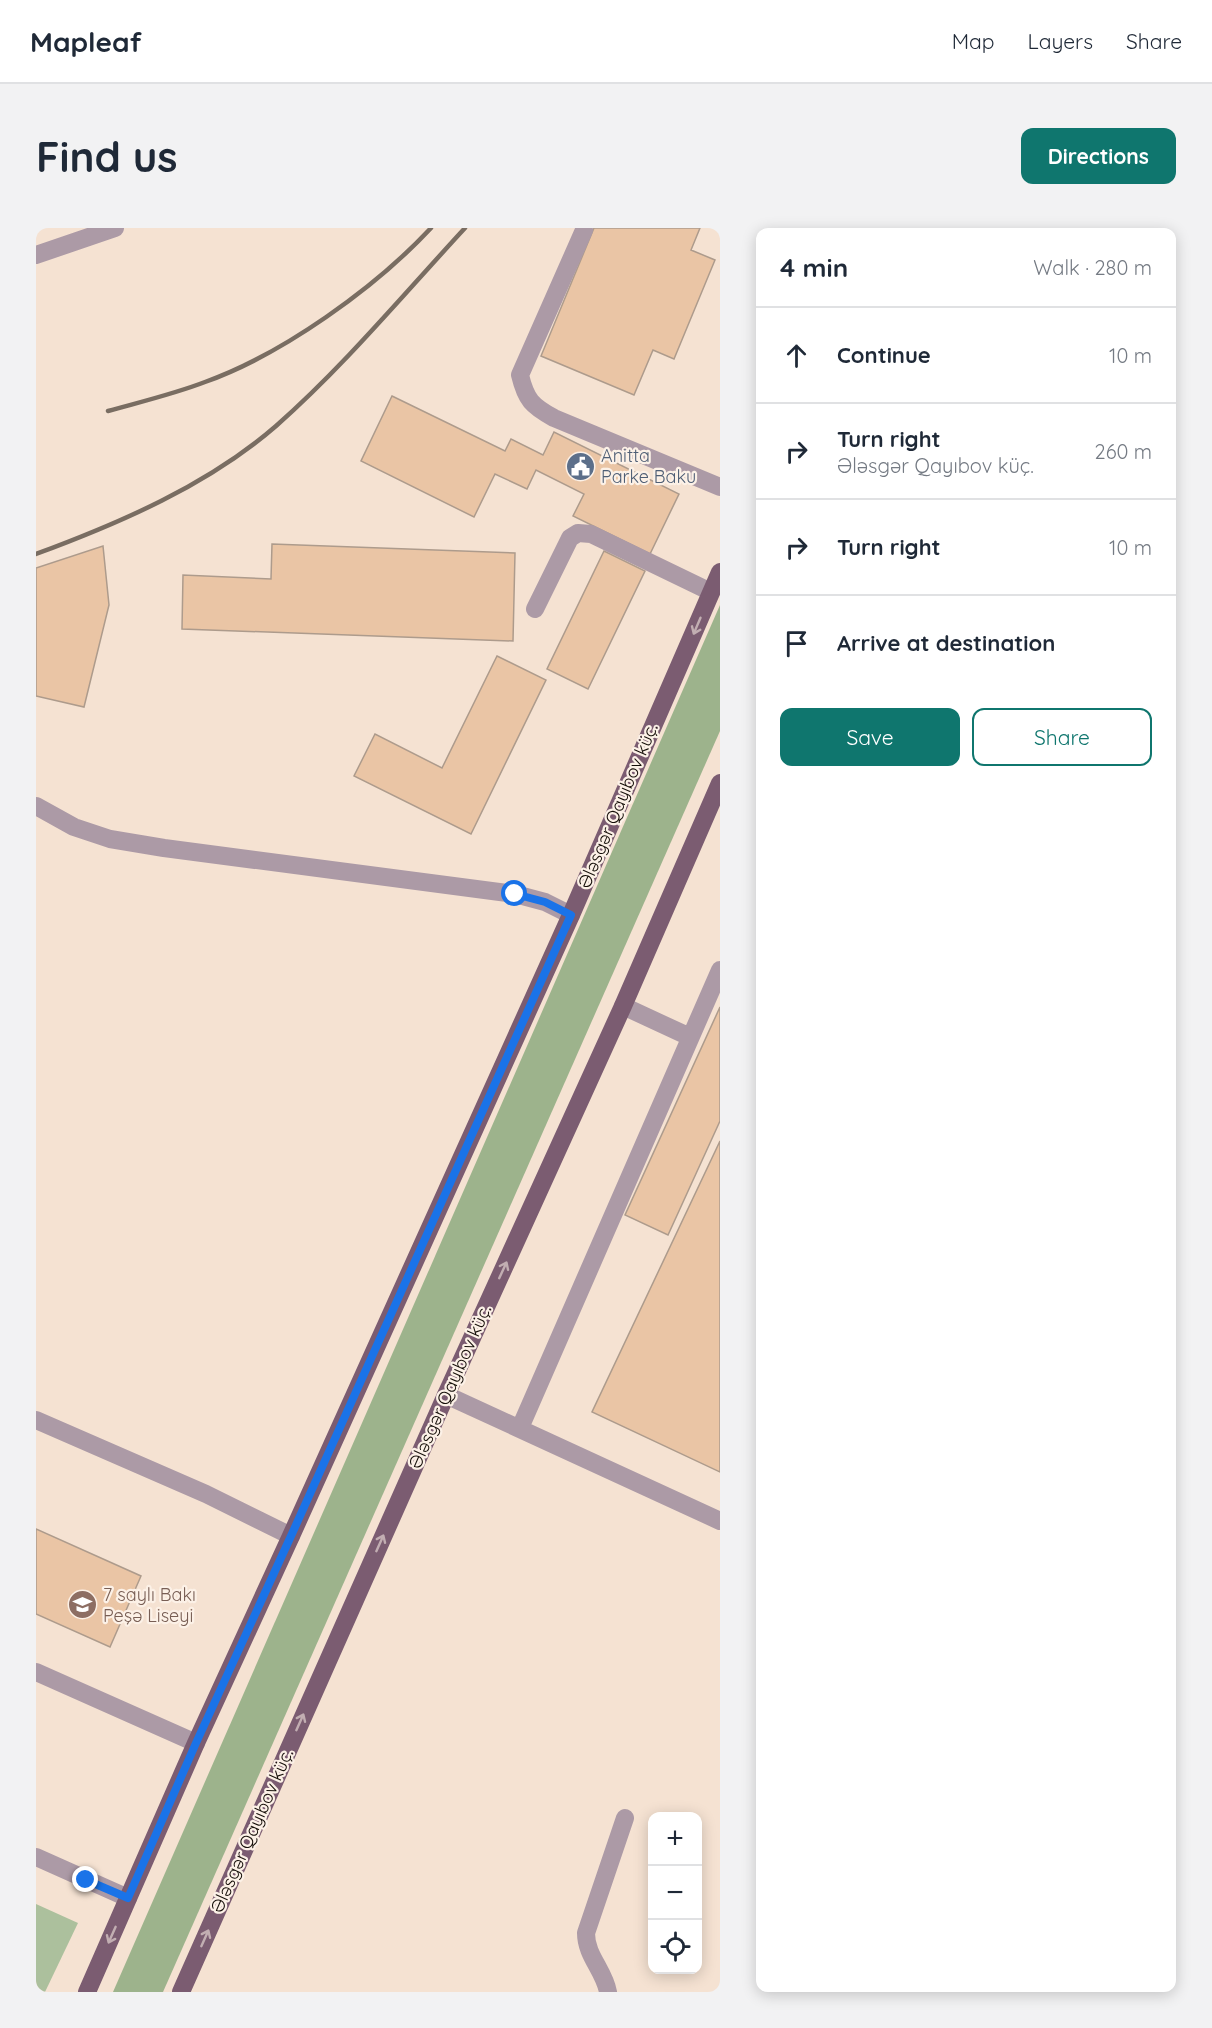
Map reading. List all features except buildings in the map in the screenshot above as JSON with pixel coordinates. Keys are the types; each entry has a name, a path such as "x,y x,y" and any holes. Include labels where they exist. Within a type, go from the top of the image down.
{"main road":[{"name":"Ələsgər Qayıbov küç.","path":"87,1992 196,1743 571,915 720,572"},
{"name":"Ələsgər Qayıbov küç.","path":"181,1992 446,1395 623,1006 720,783"}],"street":[{"path":"36,255 115,228"},
{"path":"584,230 520,375 525,393 535,408 554,418 720,488"},
{"path":"535,609 570,538 578,533 591,534 711,592"},
{"path":"36,806 74,827 110,838 164,848 515,894 545,902 571,915"},
{"path":"520,1428 720,970"},
{"path":"623,1006 690,1037"},
{"path":"446,1395 720,1521"},
{"path":"36,1420 206,1494 291,1536"},
{"path":"36,1672 196,1743"},
{"path":"608,1992 604,1979 595,1966 586,1945 586,1928 625,1818"},
{"path":"36,1857 128,1898"}],"green space":[{"path":"720,605 720,731 163,1992 113,1992"},
{"path":"36,1904 78,1923 45,1992 36,1992"}],"railway":[{"path":"108,411 193,386 235,370 265,355 296,337 355,296 408,251 431,228"},
{"path":"36,554 99,529 162,500 222,467 250,447 326,379 465,228"}],"place":[{"name":"Anitta Parke Baku","path":"580,466"},
{"name":"7 saylı Bakı Peşə Liseyi","path":"82,1605"}],"route":[{"path":"86,1880 128,1898 571,915 545,902 515,894"}]}
